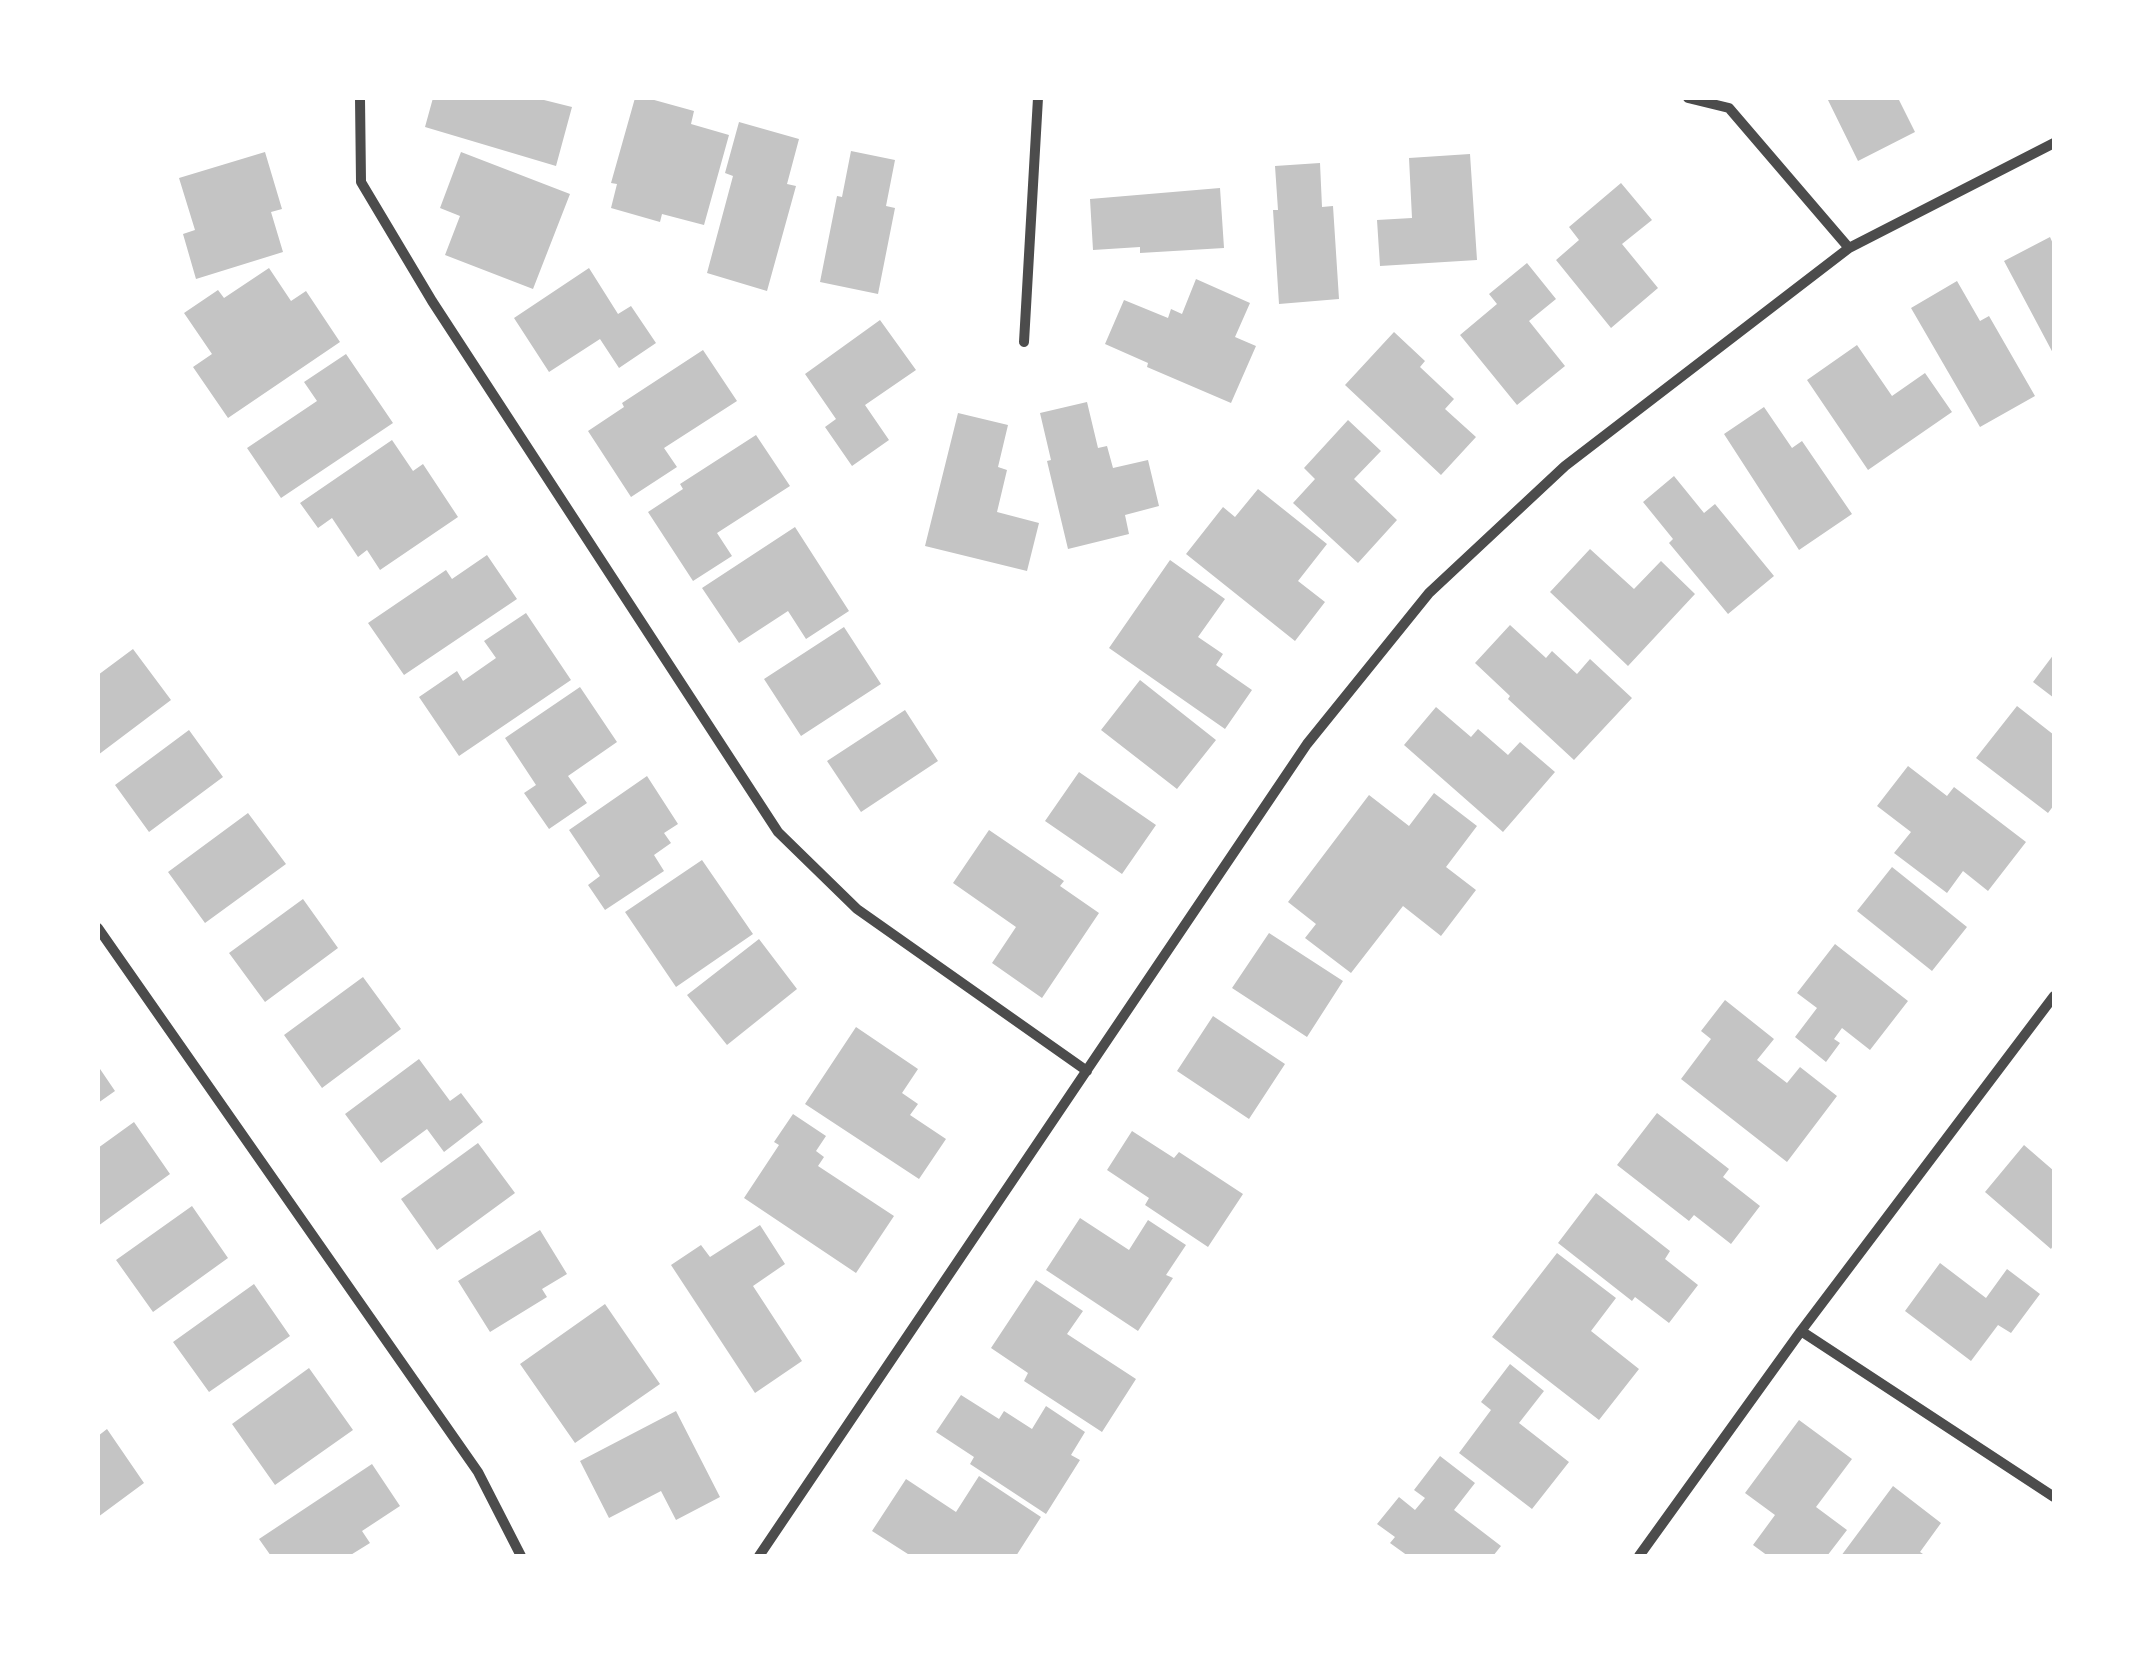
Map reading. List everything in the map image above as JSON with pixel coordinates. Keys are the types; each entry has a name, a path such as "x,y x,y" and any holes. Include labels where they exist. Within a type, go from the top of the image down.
{"street":[{"path":"360,98 361,182 432,301 778,832 857,909 1087,1071"},
{"path":"1024,342 1038,98"},
{"path":"1688,98 1729,108 1849,248"},
{"path":"759,1556 1306,744 1429,593 1565,466 1849,248 2054,143"},
{"path":"98,928 478,1472 521,1556"},
{"path":"1638,1556 1801,1331 2054,996"},
{"path":"1801,1331 2054,1497"}],"building":[{"path":"433,98 536,98 572,107 556,166 425,127"},
{"path":"635,98 694,111 691,124 729,135 704,225 662,214 660,222 611,208 617,184 611,183"},
{"path":"1827,98 1898,98 1915,132 1858,161"},
{"path":"739,122 799,139 787,184 796,186 767,291 707,273 733,176 725,173"},
{"path":"851,151 895,160 886,206 895,208 878,294 820,282 837,196 842,197"},
{"path":"265,152 282,209 271,212 283,252 196,279 183,234 195,230 179,178"},
{"path":"461,152 570,194 533,289 445,255 460,216 440,208"},
{"path":"1470,154 1477,260 1380,266 1377,220 1412,218 1409,158"},
{"path":"1320,163 1322,207 1333,206 1339,299 1279,304 1273,210 1278,210 1275,166"},
{"path":"1621,183 1652,220 1622,244 1658,288 1611,328 1556,260 1579,240 1569,227"},
{"path":"1220,188 1224,248 1140,253 1140,247 1093,250 1090,199"},
{"path":"2050,237 2054,246 2054,355 2004,261"},
{"path":"1527,263 1556,299 1529,321 1565,366 1517,405 1460,335 1497,304 1489,294"},
{"path":"269,268 291,301 306,291 340,342 228,418 193,367 212,354 184,313 218,290 224,298"},
{"path":"589,268 618,314 631,306 656,343 619,368 600,339 549,372 514,318"},
{"path":"1196,279 1250,303 1235,337 1256,346 1231,403 1147,367 1148,363 1105,344 1124,300 1168,318 1171,309 1182,314"},
{"path":"1957,281 1980,321 1989,316 2035,396 1980,427 1911,308"},
{"path":"880,320 916,370 865,405 889,440 852,466 825,427 836,419 805,374"},
{"path":"1394,332 1425,361 1420,367 1454,399 1445,409 1476,437 1441,475 1345,385"},
{"path":"1857,345 1892,396 1925,373 1952,412 1868,470 1807,380"},
{"path":"703,350 737,401 664,448 677,467 631,497 588,431 624,407 622,403"},
{"path":"346,354 393,423 281,498 247,448 317,401 304,382"},
{"path":"1087,402 1098,448 1107,446 1113,468 1148,460 1159,506 1125,515 1129,534 1068,549 1040,413"},
{"path":"1764,407 1792,448 1802,441 1852,514 1799,550 1724,434"},
{"path":"958,413 1008,425 998,467 1007,470 997,512 1039,523 1027,571 925,546"},
{"path":"1348,420 1381,451 1354,479 1397,520 1358,563 1293,503 1315,479 1304,468"},
{"path":"756,435 790,486 717,533 732,556 693,581 648,512 683,489 680,484"},
{"path":"392,440 413,471 423,464 458,517 380,570 367,550 358,557 332,518 318,528 300,503"},
{"path":"1674,476 1704,513 1715,504 1774,576 1728,614 1669,543 1673,539 1643,502"},
{"path":"1258,489 1327,544 1298,581 1325,602 1295,641 1186,554 1223,507 1235,517"},
{"path":"795,527 849,611 806,639 788,611 739,643 702,588"},
{"path":"1590,549 1634,589 1661,561 1695,594 1628,666 1550,592"},
{"path":"487,555 517,599 404,675 368,623 446,570 452,579"},
{"path":"1170,560 1225,599 1198,637 1223,654 1216,665 1252,690 1225,729 1109,648"},
{"path":"526,613 571,680 459,756 419,697 457,671 463,681 496,658 484,641"},
{"path":"1510,625 1546,658 1552,651 1577,674 1590,659 1632,698 1574,760 1475,663"},
{"path":"844,627 881,684 801,736 764,679"},
{"path":"133,649 171,700 98,755 98,675"},
{"path":"2054,654 2054,698 2033,682"},
{"path":"1140,680 1216,740 1177,789 1101,730"},
{"path":"580,687 617,742 568,776 587,803 549,829 524,793 536,785 505,738"},
{"path":"2017,706 2054,735 2054,805 2048,813 1976,758"},
{"path":"1436,707 1471,737 1478,729 1508,755 1520,742 1555,772 1503,832 1404,745"},
{"path":"905,710 938,761 861,812 827,761"},
{"path":"189,730 223,777 149,832 115,785"},
{"path":"1908,766 1947,796 1954,787 2026,842 1988,891 1963,871 1947,893 1894,853 1911,832 1877,806"},
{"path":"1079,772 1156,825 1122,874 1045,821"},
{"path":"647,776 678,824 664,833 671,843 654,855 664,871 605,910 588,885 600,876 569,830"},
{"path":"1434,793 1477,826 1446,867 1476,890 1441,936 1403,906 1351,973 1305,938 1316,924 1288,902 1369,795 1409,826"},
{"path":"248,813 286,864 205,923 168,872"},
{"path":"989,830 1064,881 1060,886 1099,913 1042,998 992,963 1016,927 953,883"},
{"path":"702,860 753,934 676,987 625,912"},
{"path":"1892,867 1967,927 1932,971 1857,911"},
{"path":"303,899 338,948 265,1002 229,953"},
{"path":"1269,933 1343,981 1307,1037 1232,988"},
{"path":"759,939 797,989 727,1045 687,995"},
{"path":"1835,944 1908,1001 1870,1050 1842,1028 1834,1039 1840,1043 1826,1062 1795,1037 1817,1008 1797,993"},
{"path":"363,977 401,1029 322,1088 284,1035"},
{"path":"1725,1000 1774,1039 1757,1060 1787,1083 1800,1067 1837,1096 1787,1162 1681,1079 1711,1039 1701,1031"},
{"path":"1213,1016 1285,1064 1249,1119 1177,1071"},
{"path":"856,1027 918,1069 902,1093 918,1104 910,1115 946,1139 919,1179 805,1104"},
{"path":"419,1059 450,1101 461,1093 483,1122 444,1152 427,1129 381,1163 345,1114"},
{"path":"98,1066 115,1091 98,1103"},
{"path":"1657,1113 1729,1169 1723,1177 1760,1206 1731,1244 1694,1215 1689,1221 1617,1165"},
{"path":"793,1114 826,1136 816,1151 824,1157 818,1166 894,1216 856,1273 744,1198 779,1145 774,1142"},
{"path":"134,1122 170,1174 98,1226 98,1148"},
{"path":"1132,1131 1174,1158 1179,1152 1243,1194 1208,1247 1145,1205 1149,1198 1107,1170"},
{"path":"478,1143 515,1193 437,1250 401,1199"},
{"path":"2024,1145 2054,1171 2051,1249 1985,1192"},
{"path":"1596,1193 1670,1251 1665,1259 1698,1285 1669,1323 1635,1297 1632,1301 1558,1243"},
{"path":"192,1206 228,1258 153,1312 116,1260"},
{"path":"1080,1218 1129,1250 1148,1220 1186,1245 1166,1275 1173,1278 1138,1331 1046,1270"},
{"path":"760,1225 785,1264 753,1286 802,1361 755,1393 671,1265 701,1245 710,1257"},
{"path":"540,1230 567,1274 542,1289 547,1297 490,1332 458,1281"},
{"path":"1557,1253 1616,1298 1591,1331 1639,1369 1599,1420 1492,1337"},
{"path":"1940,1263 1986,1298 2007,1269 2040,1294 2011,1333 1998,1325 1971,1361 1905,1311"},
{"path":"1036,1280 1083,1311 1067,1334 1136,1379 1102,1432 1024,1381 1028,1373 991,1348"},
{"path":"254,1284 290,1336 209,1392 173,1342"},
{"path":"605,1304 660,1384 575,1443 520,1364"},
{"path":"1510,1364 1544,1391 1519,1423 1569,1462 1532,1509 1459,1453 1491,1410 1481,1402"},
{"path":"309,1368 353,1430 275,1485 232,1424"},
{"path":"961,1395 999,1419 1004,1411 1032,1429 1046,1406 1085,1432 1071,1455 1080,1460 1046,1514 970,1464 974,1457 936,1432"},
{"path":"676,1411 720,1497 676,1520 661,1491 609,1518 580,1461"},
{"path":"1799,1420 1852,1459 1816,1507 1847,1530 1827,1556 1768,1556 1753,1545 1775,1515 1745,1493"},
{"path":"107,1429 144,1483 98,1517 98,1436"},
{"path":"1440,1456 1475,1483 1454,1510 1501,1546 1493,1556 1408,1556 1390,1543 1395,1537 1377,1524 1399,1497 1415,1510 1425,1498 1414,1490"},
{"path":"372,1464 400,1506 362,1531 370,1543 349,1556 271,1556 259,1539"},
{"path":"979,1476 1041,1517 1016,1556 911,1556 872,1531 906,1479 956,1512"},
{"path":"1893,1486 1941,1523 1920,1552 1926,1556 1841,1556"}]}
